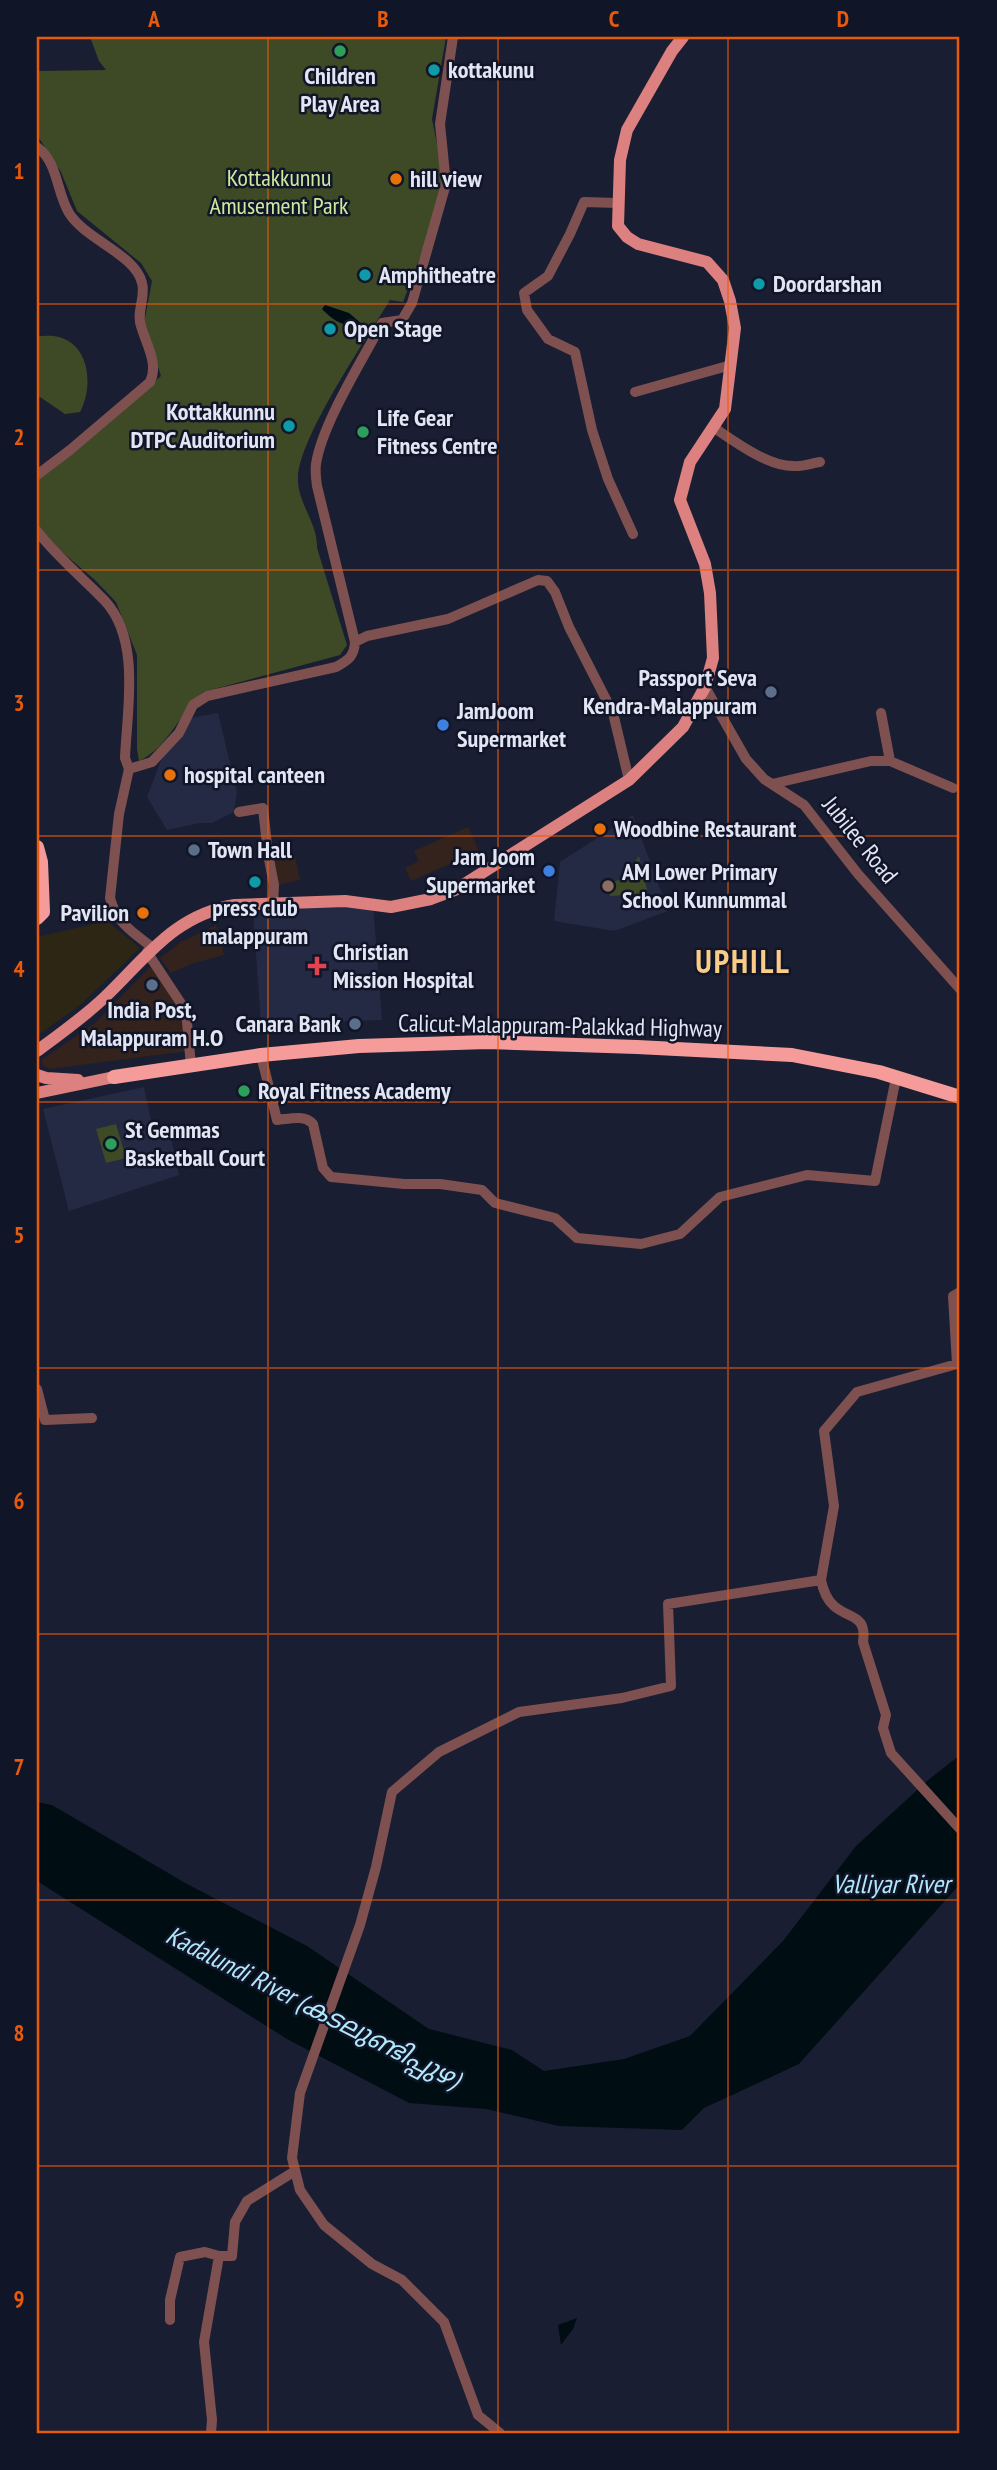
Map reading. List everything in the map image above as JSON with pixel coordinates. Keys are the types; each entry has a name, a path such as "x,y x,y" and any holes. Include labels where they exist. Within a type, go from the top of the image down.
{"highway":[{"path":"37,847 41,862 40,903 43,912 37,918"},
{"name":"Calicut-Malappuram-Palakkad Highway","path":"114,1077 261,1055 359,1046 488,1042 792,1055 878,1072 960,1097"}],"main road":[{"path":"37,1051 105,997 149,950 179,927 220,907 345,901 391,907 430,899 455,890 629,780 683,727 705,687 714,645 705,564 680,500 690,463 725,409 735,328 723,280 707,262 638,244 627,237 618,226 620,160 627,130 682,37"},
{"name":"Calicut-Malappuram-Palakkad Highway","path":"37,1075 69,1080 114,1077"},
{"name":"Calicut-Malappuram-Palakkad Highway","path":"37,1093 114,1077"}],"street":[{"path":"129,769 152,762 179,733 193,705 207,696 336,667 351,659 355,652 355,642 317,486 315,467 335,411 382,323 402,320 412,303 446,184 440,124 453,37"},
{"path":"37,147 45,153 53,167 58,188 69,213 80,228 127,262 139,276 143,285 139,321 152,357 154,374 140,391 37,475"},
{"path":"618,203 584,202 548,275 524,293 527,310 548,339 575,352 592,430 608,479 634,534"},
{"path":"635,392 731,365"},
{"path":"713,427 749,450 773,461 792,467 820,462"},
{"path":"37,531 107,603 119,624 127,652 125,758 129,769 119,814 110,898 121,924 149,950 186,1011 191,1066"},
{"path":"355,642 367,636 448,619 538,580 547,581 555,592 569,627 613,713 629,780"},
{"name":"Jubilee Road","path":"705,687 746,760 764,779 804,804 858,874 960,989"},
{"path":"881,713 890,761"},
{"path":"772,784 871,761 890,761 953,788"},
{"path":"239,812 263,808 274,885 273,904"},
{"path":"261,1055 277,1120 310,1120 323,1168 331,1177 404,1184 440,1184 482,1190 495,1203 555,1219 578,1238 641,1244 680,1234 720,1196 807,1175 875,1181 896,1077"},
{"path":"960,1292 953,1296 957,1364 857,1392 824,1431 834,1506 821,1580 827,1598 835,1607 859,1620 865,1630 863,1642 886,1715 883,1728 891,1753 960,1829"},
{"path":"37,1389 45,1420 92,1418"},
{"path":"500,2433 478,2414 444,2322 402,2280 372,2264 324,2225 300,2190 292,2158 300,2093 360,1926 376,1867 391,1792 439,1752 519,1712 622,1698 671,1686 668,1604 821,1580"},
{"path":"170,2320 170,2300 180,2257 205,2252 232,2256 236,2222 247,2201 295,2171"},
{"path":"211,2433 204,2342 219,2256"}],"shaded area":[{"path":"218,713 237,792 234,812 212,823 167,830 147,797 163,755 190,718"},
{"name":"AM Lower Primary School Kunnummal","path":"633,815 668,911 614,931 554,921 560,862"},
{"path":"468,827 479,851 411,881 405,868 419,861 414,851"},
{"path":"295,856 300,880 277,885 273,861"},
{"name":"Christian Mission Hospital","path":"373,903 382,1020 261,1024 253,912"},
{"path":"107,921 140,948 80,1005 37,1036 37,937"},
{"path":"216,925 224,955 171,973 160,958 181,942"},
{"path":"151,966 184,1019 188,1051 50,1069 44,1066 41,1060 95,1023"},
{"path":"144,1087 152,1124 168,1124 179,1175 69,1211 43,1109"}],"green space":[{"name":"Kottakkunnu Amusement Park","path":"90,37 446,37 432,119 443,174 436,215 403,302 390,300 320,417 300,464 299,490 315,531 317,548 347,645 340,655 203,692 158,747 139,761 137,655 116,602 95,580 49,541 37,526 37,478 108,424 161,376 144,323 152,281 141,263 77,211 61,172 37,135 37,71 106,70 99,61"},
{"path":"37,336 56,336 78,349 88,380 80,412 65,414 37,395"},
{"path":"639,856 648,894 610,896 610,883 624,878"},
{"name":"St Gemmas Basketball Court","path":"116,1124 126,1158 106,1163 96,1129"}],"water":[{"path":"325,305 349,313 363,325 351,326 336,320 322,309"},
{"name":"Valliyar River","path":"960,1755 960,1884 799,2064 704,2108 682,2130 559,2126 486,2109 409,2103 287,2039 37,1881 37,1802 52,1805 187,1884 307,1946 429,2029 512,2050 544,2071 624,2059 690,2036 783,1941 856,1846 927,1781"},
{"path":"577,2318 573,2329 561,2345 558,2325"}],"place":[{"name":"Children Play Area","path":"340,51"},
{"name":"kottakunu","path":"434,70"},
{"name":"hill view","path":"396,179"},
{"name":"Amphitheatre","path":"365,275"},
{"name":"Doordarshan","path":"759,284"},
{"name":"Open Stage","path":"330,329"},
{"name":"Kottakkunnu DTPC Auditorium","path":"289,426"},
{"name":"Life Gear Fitness Centre","path":"363,432"},
{"name":"Passport Seva Kendra-Malappuram","path":"771,692"},
{"name":"JamJoom Supermarket","path":"443,725"},
{"name":"hospital canteen","path":"170,775"},
{"name":"Woodbine Restaurant","path":"600,829"},
{"name":"Town Hall","path":"194,850"},
{"name":"Jam Joom Supermarket","path":"549,871"},
{"name":"press club malappuram","path":"255,882"},
{"name":"AM Lower Primary School Kunnummal","path":"608,886"},
{"name":"Pavilion","path":"143,913"},
{"name":"Christian Mission Hospital","path":"317,966"},
{"name":"India Post, Malappuram H.O","path":"152,985"},
{"name":"Canara Bank","path":"355,1024"},
{"name":"Royal Fitness Academy","path":"244,1091"},
{"name":"St Gemmas Basketball Court","path":"111,1144"}],"district":[{"name":"UPHILL","path":"743,962"}],"water label":[{"name":"Kadalundi River (കടലുണ്ടിപ്പുഴ)","path":"313,2007"}]}
